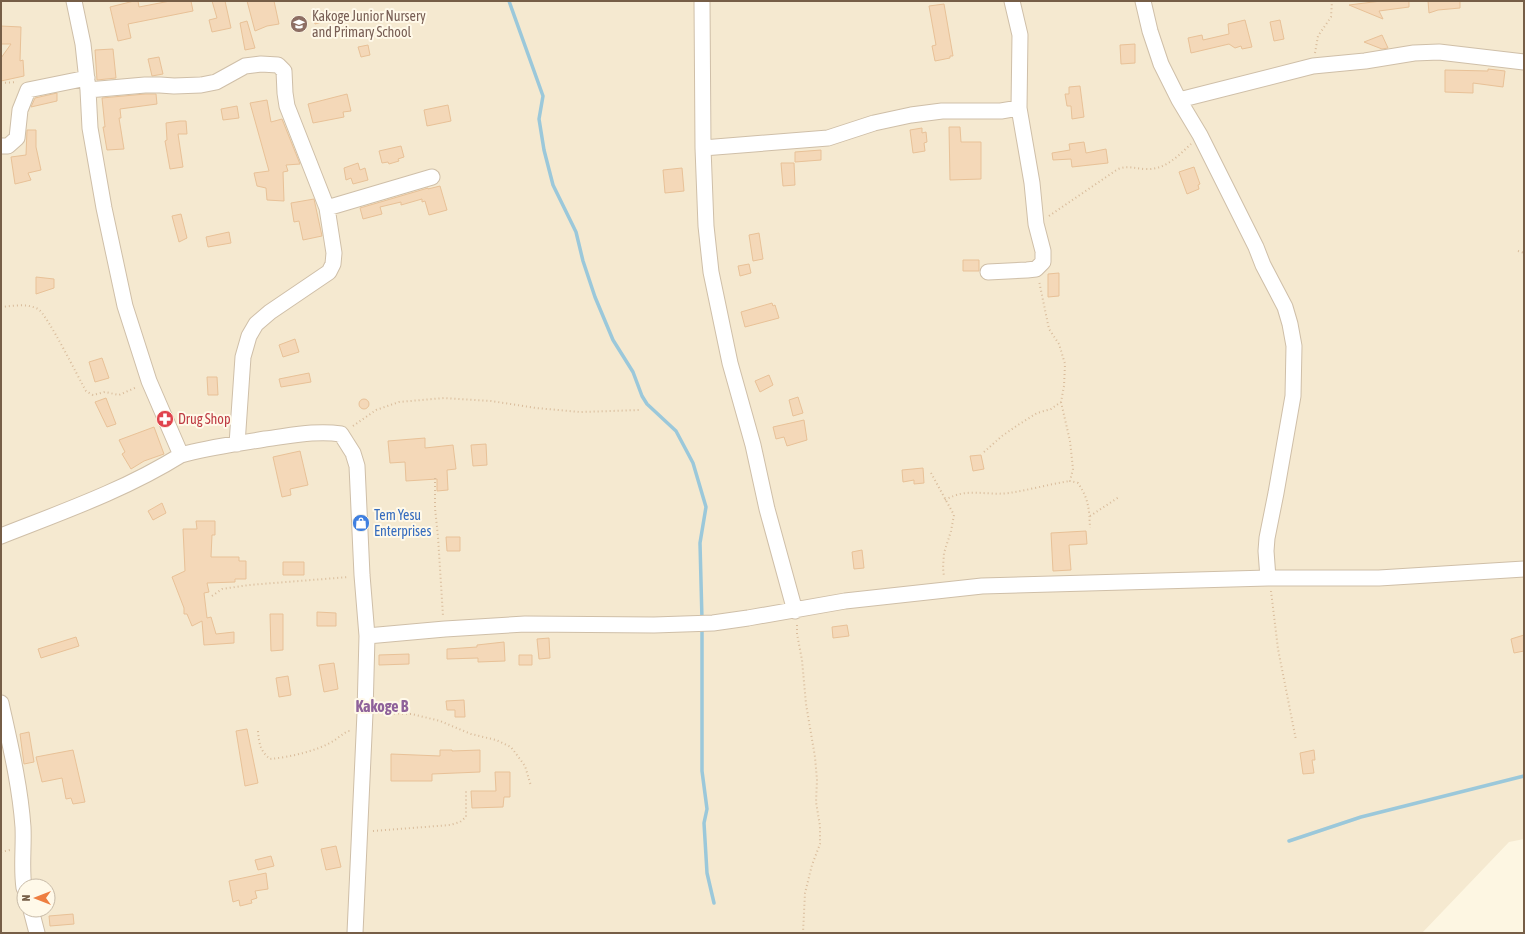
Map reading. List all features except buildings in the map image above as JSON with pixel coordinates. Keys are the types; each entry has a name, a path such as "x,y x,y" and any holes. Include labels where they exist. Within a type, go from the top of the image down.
{"street":[{"path":"74,1 83,44 88,84 90,128 124,306 149,381 181,456"},
{"path":"702,1 703,148 706,226 711,272 730,363 754,445 767,509 795,610"},
{"path":"988,272 1028,270 1036,268 1043,262 1043,251 1036,224 1032,183 1019,108 1020,35 1012,1"},
{"path":"1143,1 1150,31 1159,57 1179,100 1200,135 1256,247 1263,265 1285,307 1290,324 1294,346 1293,396 1267,538 1266,551 1268,578"},
{"path":"1179,100 1313,66 1365,61 1414,53 1439,52 1524,62"},
{"path":"1,146 8,146 17,138 20,110 28,90 88,84 174,86 201,85 216,82 245,66 261,64 278,65 284,71 286,77 285,93 287,106 327,208 334,253 333,264 329,272 270,312 256,324 249,336 243,357 236,444"},
{"path":"703,148 828,138 874,123 911,115 942,111 1001,111 1019,108"},
{"path":"327,208 432,177"},
{"path":"1,536 124,486 158,470 181,456 214,446 325,432 341,434 353,453 357,466 362,575 367,636 355,933"},
{"path":"367,636 525,624 695,624 748,618 845,601 946,589 990,586 1268,578 1379,578 1524,569"},
{"path":"1,703 15,770 23,827 23,878"},
{"path":"33,918 37,933"}],"path":[{"path":"1313,66 1318,36 1331,17 1332,1"},
{"path":"1036,224 1118,169 1124,167 1145,170 1156,169 1170,163 1200,135"},
{"path":"1518,251 1524,253"},
{"path":"1036,268 1049,329 1059,344 1065,364 1064,386 1061,402 1070,442 1073,469 1070,481"},
{"path":"1,307 29,305 39,309 86,391 93,395 105,392 119,395 149,381"},
{"path":"341,434 376,410 398,402 444,398 491,401 536,408 580,412 642,410"},
{"path":"984,452 1002,436 1018,425 1037,413 1051,409 1061,402"},
{"path":"931,473 954,515 944,553 942,568 946,589"},
{"path":"435,478 435,508 445,629"},
{"path":"945,500 954,494 971,491 984,494 1008,493 1070,481 1078,483 1086,495 1090,528"},
{"path":"1089,516 1119,497"},
{"path":"212,596 222,589 242,586 362,575"},
{"path":"1268,578 1278,649 1296,740"},
{"path":"795,610 806,704 815,757 817,780 816,802 820,826 820,844 812,865 805,893 803,933"},
{"path":"365,713 412,714 440,721 471,734 496,740 511,747 525,766 531,786"},
{"path":"258,731 260,746 264,754 270,758 291,756 326,744 348,731 364,730"},
{"path":"360,832 450,825 460,822 466,817 466,789"}],"shaded area":[{"path":"1,1 1524,1 1524,839 1509,842 1422,933 1,933"}],"waterway":[{"path":"509,1 543,96 539,119 544,150 553,185 576,232 583,261 595,297 613,340 633,372 642,396 647,404 676,431 693,463 706,507 700,543 702,620"},
{"path":"702,628 702,771 707,809 704,823 707,873 714,903"},
{"path":"1289,841 1361,817 1524,776"}],"place":[{"name":"Kakoge Junior Nursery and Primary School","path":"299,24"},
{"name":"Drug Shop","path":"165,419"},
{"name":"Tem Yesu Enterprises","path":"361,523"}],"district":[{"name":"Kakoge B","path":"382,706"}]}
